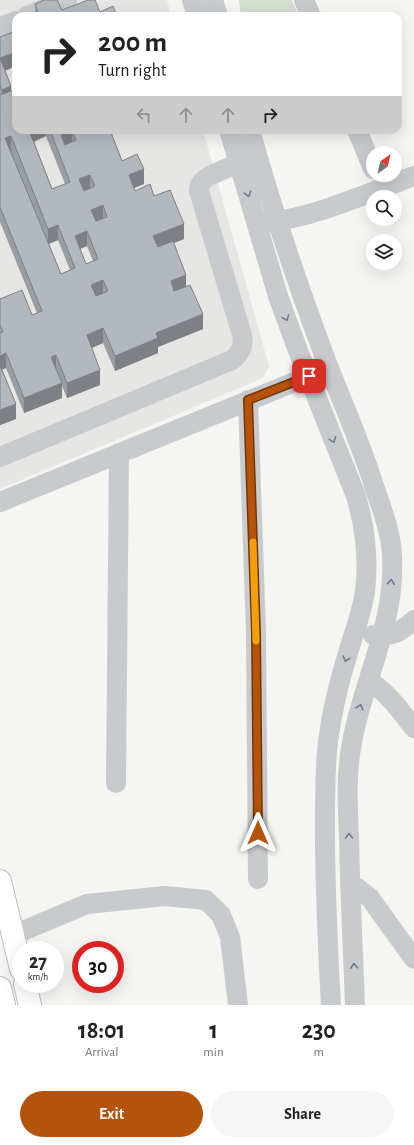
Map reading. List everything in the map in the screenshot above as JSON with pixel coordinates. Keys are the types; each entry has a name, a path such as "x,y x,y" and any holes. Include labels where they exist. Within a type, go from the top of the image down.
{"main road":[{"path":"0,881 14,941"},
{"path":"0,988 4,1005"},
{"path":"27,993 30,1005"}],"street":[{"path":"37,12 67,0"},
{"path":"192,0 196,12"},
{"path":"214,0 217,12"},
{"path":"304,0 309,12"},
{"path":"0,27 12,22"},
{"path":"230,134 278,296 356,496 365,536 367,557 365,592 362,609 341,676 334,708 328,742 325,775 328,965 331,1005"},
{"path":"251,134 277,222 304,301 354,430 385,518 390,537 392,566 387,618 357,718 349,757 350,885 355,1005"},
{"path":"359,134 366,152"},
{"path":"0,457 232,360 238,356 242,350 242,335 199,191 202,181 207,177 240,163"},
{"path":"402,178 414,176"},
{"path":"256,224 277,222 314,213 378,182"},
{"path":"0,502 309,376"},
{"path":"248,400 256,641 258,880"},
{"path":"116,782 119,453"},
{"path":"355,632 382,636 393,634 414,620"},
{"path":"369,681 388,696 414,728"},
{"path":"350,885 357,888 370,898 414,959"},
{"path":"13,935 87,904 166,896 206,900 221,914 230,937 238,1005"}],"shaded area":[{"path":"0,0 167,0 170,12 12,12 12,134 204,134 269,366 263,378 0,489"},
{"path":"239,0 292,0 297,12 240,12"}],"building":[{"path":"44,0 57,0 62,10 88,0 95,0 100,12 38,12 35,4"},
{"path":"113,6 115,12 100,12"},
{"path":"12,32 12,54 0,58 0,37"},
{"path":"0,58 11,86 2,90 0,85"},
{"path":"12,90 12,134 31,134 52,189 70,182 52,134 64,134 61,135 65,145 76,140 73,134 112,134 122,161 137,154 144,169 129,175 135,191 150,184 154,196 170,190 184,224 153,236 158,247 173,241 186,275 171,281 174,291 190,285 203,314 156,333 158,338 115,356 103,328 87,335 100,370 67,383 56,355 51,357 62,383 24,398 6,353 0,356 0,333 3,332 0,325 0,299 22,290 32,315 42,311 0,207 0,95","holes":["11,136 48,229 58,225 75,268 61,274 5,138","90,175 95,186 84,191 79,179","103,205 107,217 96,221 91,210","87,231 98,259 86,264 75,236","103,280 108,291 96,296 91,285"]},
{"path":"0,365 16,404 0,410"}],"slow traffic":[{"path":"253,542 256,641"}],"route":[{"path":"258,833 256,633 248,400 309,376"}]}
